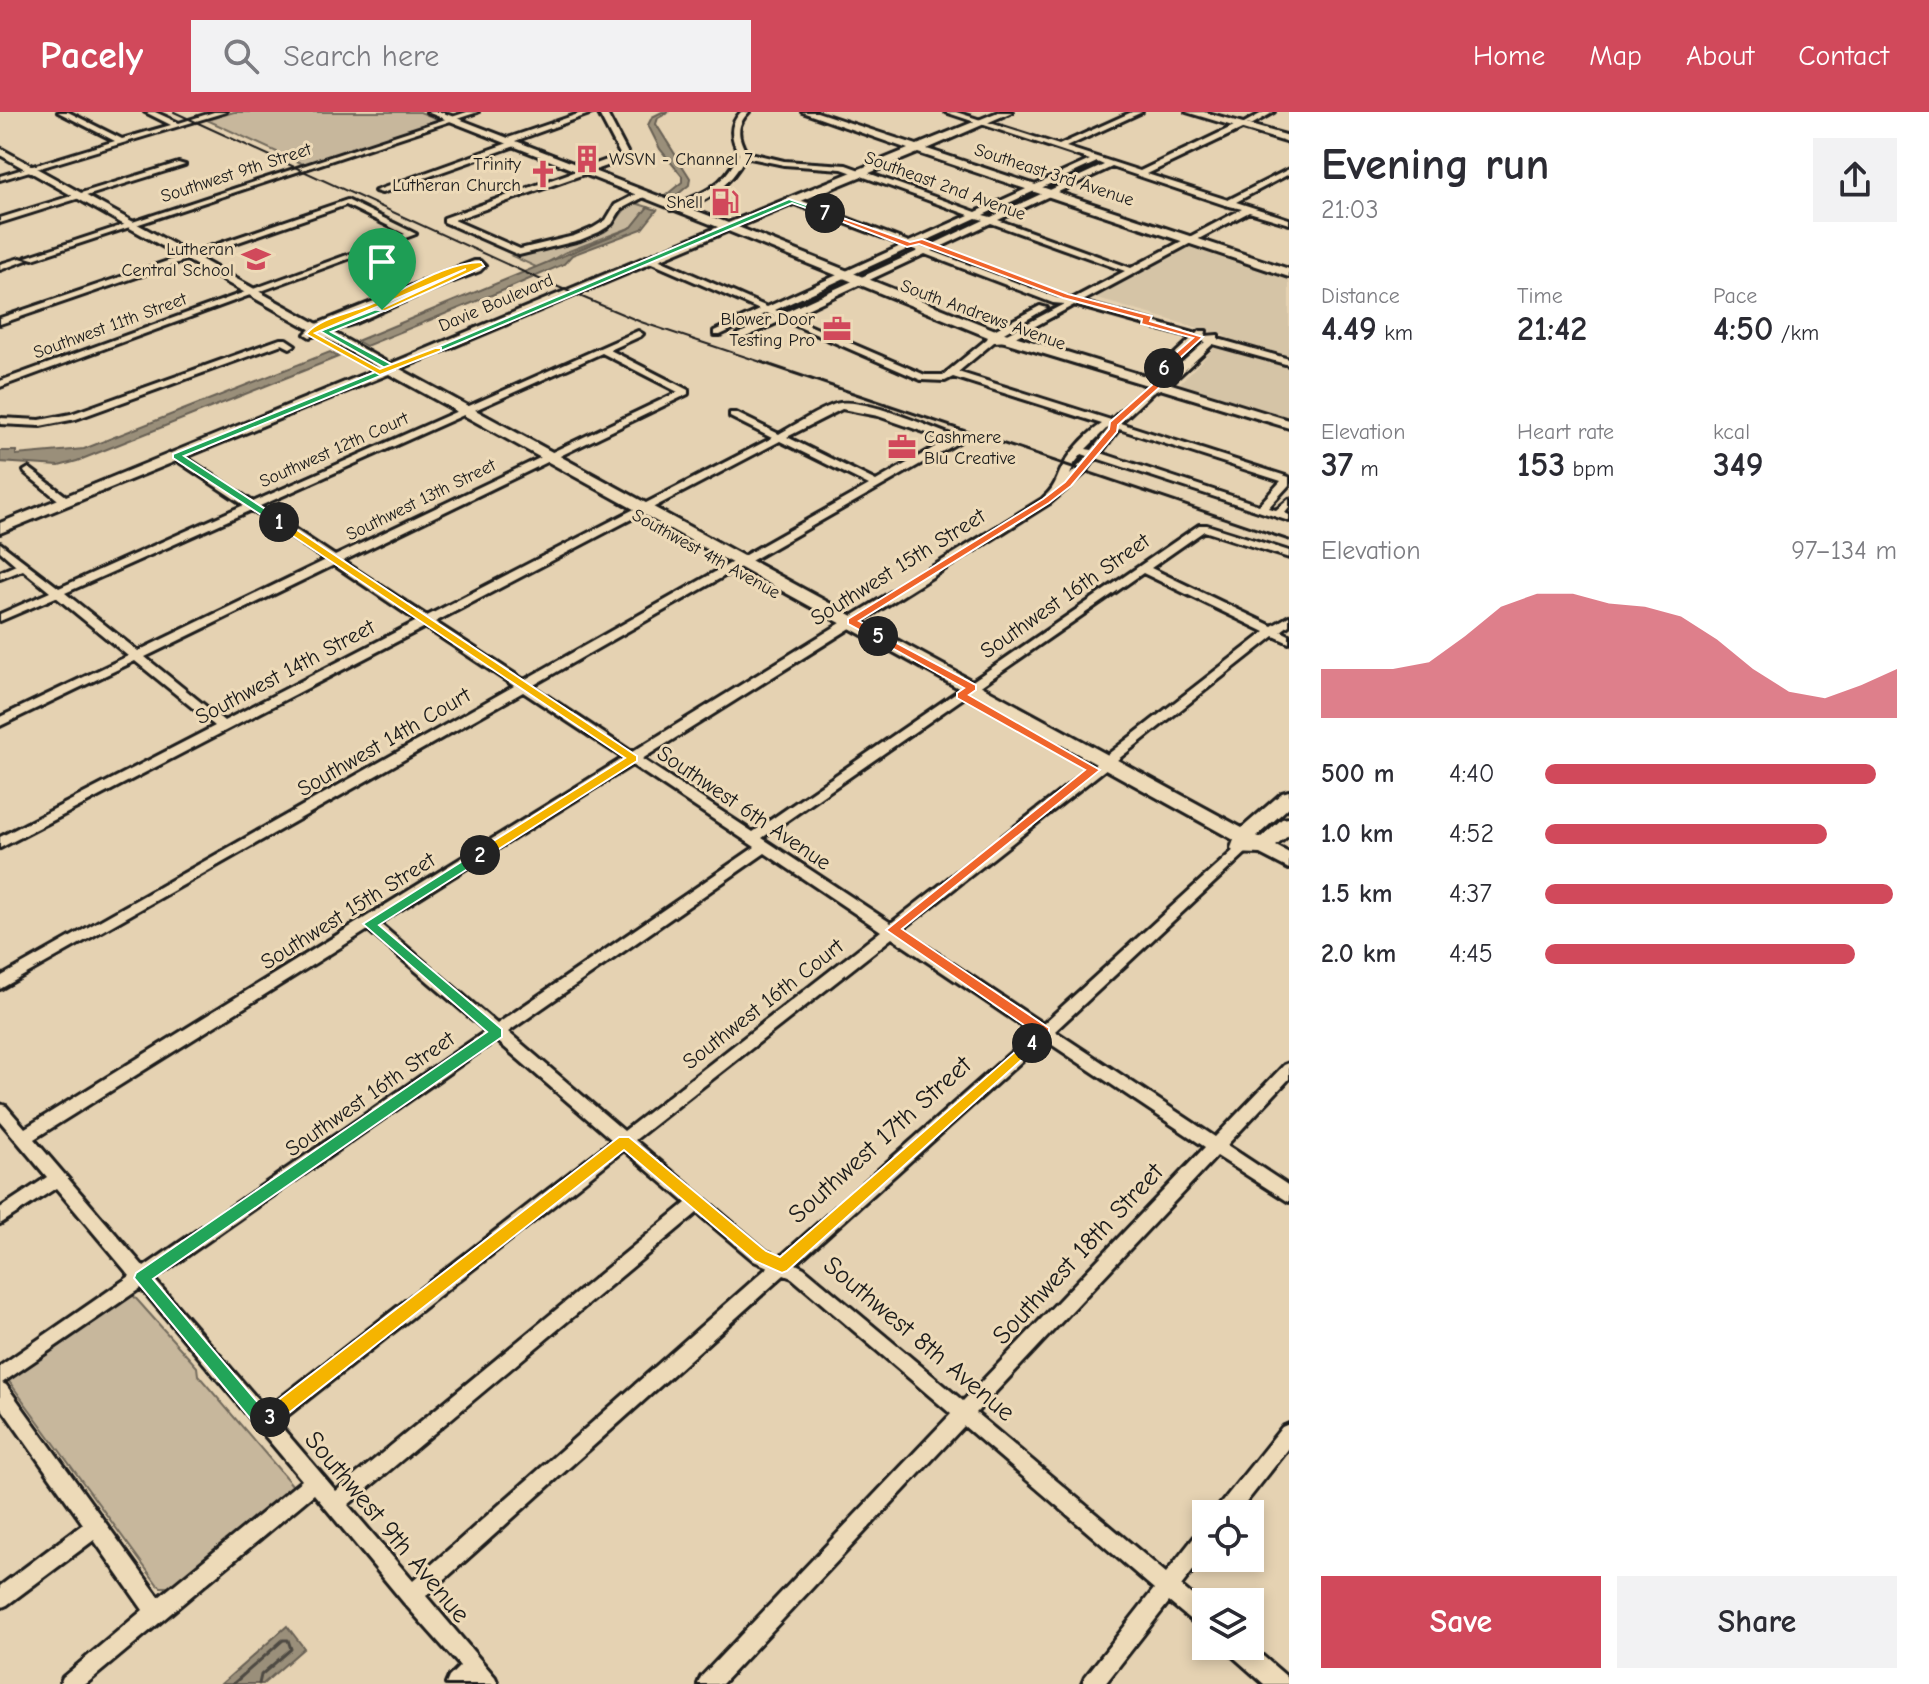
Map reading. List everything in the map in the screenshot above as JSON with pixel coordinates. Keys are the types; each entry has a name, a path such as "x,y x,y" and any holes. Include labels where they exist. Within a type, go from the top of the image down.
{"main road":[{"name":"South Andrews Avenue","path":"432,112 674,208 680,214 724,228 996,338 1289,433"},
{"name":"Southeast 3rd Avenue","path":"807,112 1289,273"},
{"name":"Davie Boulevard","path":"0,528 1007,112"},
{"path":"1192,112 1222,121 1264,127 1289,138"},
{"path":"1212,112 1289,138"},
{"name":"Southwest 4th Avenue","path":"0,151 81,195 129,225 129,230 1242,844 1289,878"},
{"name":"South Andrews Avenue","path":"1153,388 1289,424"},
{"name":"Southwest 17th Street","path":"1242,844 1289,797"},
{"path":"1263,847 1289,824"},
{"path":"1242,844 1263,847 1289,862"}],"street":[{"path":"62,112 122,142"},
{"path":"149,112 178,125"},
{"name":"Southwest 9th Street","path":"0,267 474,112"},
{"path":"379,191 591,112"},
{"path":"602,112 624,154 584,172 447,220 519,252 596,230 609,222 618,207 641,195"},
{"path":"674,208 715,191 728,181 743,154 734,139 735,125 745,112"},
{"path":"949,112 1289,222"},
{"path":"1058,148 1138,112"},
{"path":"1140,174 1270,112"},
{"path":"0,178 214,113"},
{"name":"Southeast 2nd Avenue","path":"743,154 784,163 826,164 860,173 1132,271"},
{"path":"741,336 915,243 1096,160"},
{"path":"0,221 181,165"},
{"path":"717,333 930,249 1110,165"},
{"path":"1228,203 1289,171"},
{"path":"797,198 1069,299 1289,360"},
{"name":"Southwest 11th Street","path":"0,384 412,234 347,202 184,258"},
{"path":"996,338 1122,267 1243,208"},
{"path":"650,259 924,378 936,380 951,373 996,338 1069,299 1132,271 1185,238"},
{"path":"0,321 184,258"},
{"path":"468,265 481,265 382,310 317,331 468,265"},
{"name":"Southwest 12th Court","path":"0,618 638,334"},
{"name":"Southwest 15th Street","path":"1153,388 1154,378 1174,359 1207,336"},
{"name":"Southwest 15th Street","path":"1060,489 1067,466 1080,449 1153,388 1167,382 1207,336"},
{"path":"0,429 48,430 69,426 287,343"},
{"name":"Southwest 13th Street","path":"0,722 685,392 603,350"},
{"path":"1174,359 1187,362"},
{"path":"951,373 1289,481"},
{"name":"Southwest 14th Street","path":"0,843 845,406 955,440"},
{"path":"0,421 58,421 110,408"},
{"path":"733,415 877,485"},
{"name":"Southwest 15th Street","path":"24,1137 1046,501 1083,468 1114,430 1113,424"},
{"name":"Southwest 14th Court","path":"0,984 955,440"},
{"path":"1080,449 1284,516 1289,502"},
{"name":"Southwest 6th Avenue","path":"177,456 1289,1195"},
{"path":"29,471 66,501"},
{"path":"1262,508 1289,481"},
{"name":"Southwest 16th Street","path":"0,1376 497,1033 966,692 1203,527 1289,555"},
{"path":"0,546 224,727"},
{"path":"0,576 23,566"},
{"path":"1143,569 1289,639"},
{"name":"Southwest 16th Court","path":"264,1422 1289,619"},
{"name":"Southwest 17th Street","path":"411,1596 1044,1032 1242,844"},
{"name":"Southwest 8th Avenue","path":"370,924 760,1256 798,1273 1192,1608"},
{"name":"Southwest 18th Street","path":"708,1684 1289,1069"},
{"name":"Southwest 9th Avenue","path":"0,1110 480,1676"},
{"path":"0,1217 58,1178"},
{"path":"334,1505 697,1203"},
{"path":"0,1391 157,1612"},
{"path":"1236,1500 1289,1433"},
{"path":"70,1684 314,1482"},
{"path":"0,1598 96,1526"},
{"path":"1092,1684 1192,1556"},
{"path":"1252,1660 1280,1684"},
{"path":"456,1684 480,1676"}],"shaded area":[{"path":"234,112 420,112 440,120 305,165 207,120"},
{"path":"635,203 648,207 632,227 564,253 538,268 512,256 604,232"},
{"path":"1192,246 1289,278 1289,417 1179,384 1226,336 1094,298"},
{"path":"131,1293 197,1367 198,1375 293,1486 174,1587 157,1584 8,1380"}],"water":[{"path":"669,112 658,118 656,124 690,178 689,185 672,199 665,196 682,182 682,176 660,149 648,125 652,117"},
{"path":"648,207 657,210 642,229 572,255 564,264 366,346 357,341 632,227"},
{"path":"330,352 338,357 77,461 59,466 0,462 0,451 16,451 16,455 84,449"},
{"path":"287,1626 304,1648 263,1684 221,1684"}],"railway":[{"path":"174,112 537,278 641,322 761,362"},
{"path":"761,362 767,364"},
{"path":"761,362 1289,540"}],"place":[{"name":"WSVN - Channel 7","path":"587,159"},
{"name":"Trinity Lutheran Church","path":"543,174"},
{"name":"Shell","path":"725,202"},
{"name":"Lutheran Central School","path":"256,259"},
{"name":"Blower Door Testing Pro","path":"837,329"},
{"name":"Cashmere Blu Creative","path":"902,447"}],"route":[{"path":"382,310 325,331 392,368 281,412 177,456 633,758 370,924 497,1033 142,1278 264,1422 624,1142 760,1256 782,1266 1044,1032 892,930 1094,770 961,695 972,688 851,621 1046,501 1068,484 1114,430 1113,424 1157,385 1154,378 1199,337 1144,322 1149,318 1065,296 919,241 910,245 792,200 536,309 380,373 310,334 317,327 373,307 408,289 468,265 481,265 382,310"}]}
